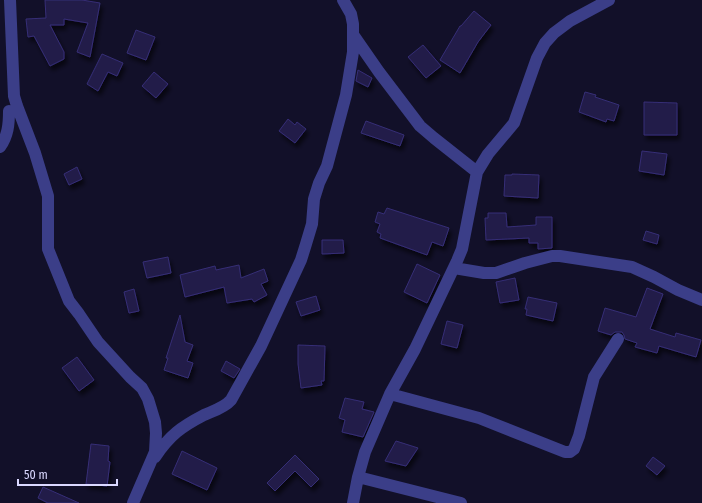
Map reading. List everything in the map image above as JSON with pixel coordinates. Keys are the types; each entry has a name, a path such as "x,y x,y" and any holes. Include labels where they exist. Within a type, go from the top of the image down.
{"street":[{"path":"0,147 9,127 12,80 10,0"},
{"path":"150,464 162,447 179,429 228,404 261,346 301,260 312,224 314,199 319,183 327,166 346,95 353,52 354,36 351,14 343,0"},
{"path":"353,503 365,452 390,394 415,349 462,249 477,172 488,154 514,123 537,58 549,37 570,21 609,0"},
{"path":"354,36 420,126 477,172"},
{"path":"9,110 35,153 48,196 48,249 68,301 79,314 98,342 142,388 148,399 155,422 155,452 133,503"},
{"path":"454,268 491,274 524,263 552,256 560,256 632,267 702,300"},
{"path":"390,394 478,418 517,434 569,452 574,449 579,436 594,378 618,339"},
{"path":"358,477 461,503"}],"building":[{"path":"45,0 82,0 100,3 90,57 77,52 88,23 64,19 64,25 50,25 64,52 64,59 50,66 34,36 28,37 26,19 46,18"},
{"path":"474,11 491,25 478,42 460,73 440,60 460,26"},
{"path":"136,30 155,37 146,60 127,53"},
{"path":"423,45 441,66 426,78 408,57"},
{"path":"102,54 123,63 117,76 108,72 98,91 87,84"},
{"path":"358,70 372,78 368,87 356,81"},
{"path":"154,72 168,84 156,98 142,86"},
{"path":"585,92 619,105 614,121 607,119 606,122 579,112"},
{"path":"644,102 677,103 677,135 644,135"},
{"path":"288,119 295,125 297,122 306,129 295,143 279,131"},
{"path":"366,121 404,135 400,146 361,133"},
{"path":"642,151 667,154 664,175 639,171"},
{"path":"77,167 82,179 69,185 64,174"},
{"path":"505,175 539,175 538,198 504,196"},
{"path":"387,208 449,228 443,246 432,242 427,255 380,238 381,234 377,232 380,224 375,222 378,212 384,214"},
{"path":"488,213 506,213 507,227 536,225 536,217 552,217 552,248 538,249 538,243 529,243 529,238 486,240 485,218 488,218"},
{"path":"646,231 659,235 657,244 643,240"},
{"path":"322,240 343,240 344,253 322,254"},
{"path":"168,257 171,273 147,278 143,262"},
{"path":"417,264 440,275 427,303 404,292"},
{"path":"239,265 241,278 264,269 268,281 261,284 267,295 254,302 252,299 227,303 224,287 185,297 180,275 215,266 216,270"},
{"path":"515,278 519,300 500,303 496,282"},
{"path":"647,288 663,294 650,329 675,337 676,333 701,340 696,357 659,346 657,353 635,347 637,343 625,339 622,332 615,332 611,335 598,331 605,308 636,317"},
{"path":"134,289 139,311 129,313 124,292"},
{"path":"316,296 320,310 301,316 296,302"},
{"path":"528,297 557,303 553,321 526,315 527,309 525,309"},
{"path":"180,315 185,342 193,345 187,361 193,363 188,378 164,370 168,358 166,358"},
{"path":"447,321 463,325 457,348 441,344"},
{"path":"298,345 325,346 324,381 321,381 322,385 301,388 298,364"},
{"path":"77,357 94,380 79,391 62,368"},
{"path":"226,361 240,369 234,378 221,371"},
{"path":"345,398 364,402 362,409 374,412 363,437 342,432 345,420 339,418"},
{"path":"396,441 418,448 406,466 385,461"},
{"path":"91,444 109,446 108,461 110,462 107,486 86,484"},
{"path":"182,451 217,468 207,490 172,474"},
{"path":"295,455 319,479 311,487 295,471 275,491 267,483"},
{"path":"653,457 665,466 657,475 646,466"},
{"path":"43,487 79,503 48,503 38,498"}]}
